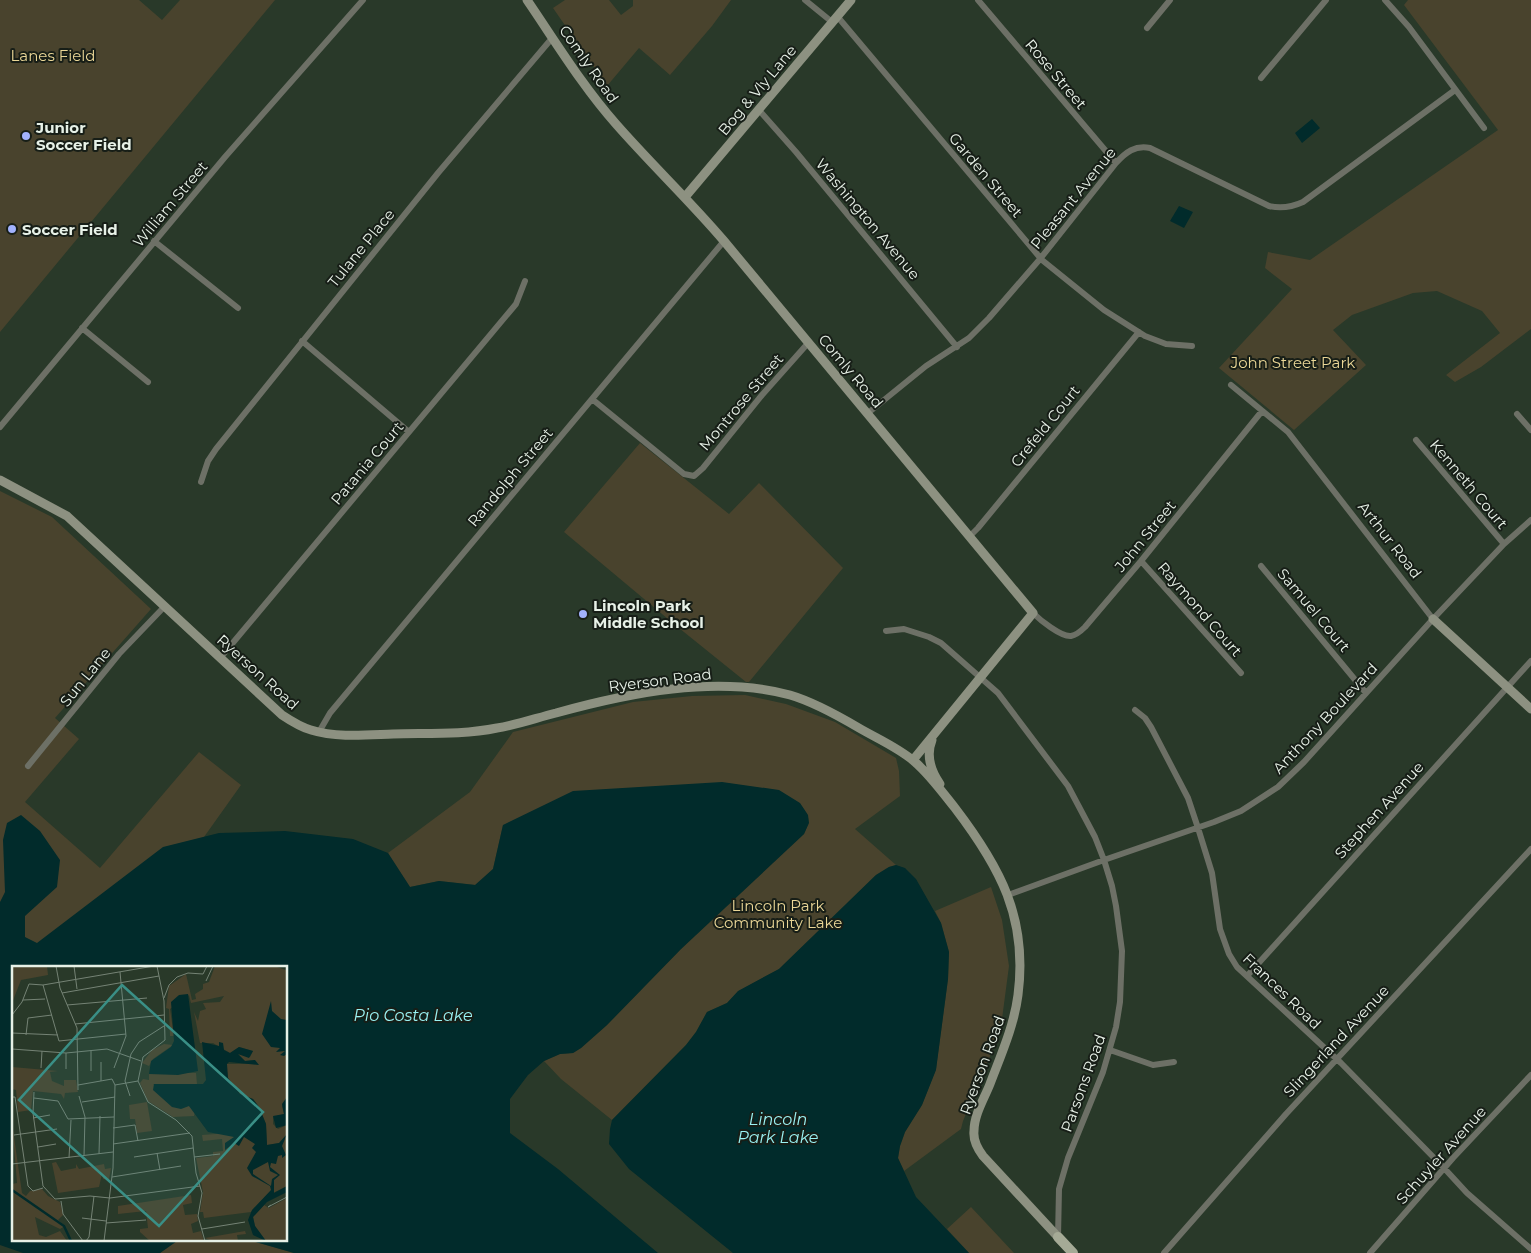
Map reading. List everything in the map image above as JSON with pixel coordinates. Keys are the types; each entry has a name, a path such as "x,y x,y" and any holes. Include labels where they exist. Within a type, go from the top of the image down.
{"main road":[{"name":"Comly Road","path":"527,0 598,103 724,242 868,413 1032,613"},
{"name":"Bog & Vly Lane","path":"684,197 851,0"},
{"name":"Ryerson Road","path":"0,480 67,516 282,715 308,730 364,735 474,732 514,725 564,711 647,693 699,687 745,687 770,690 802,699 838,716 913,760 942,792 988,855 1008,895 1016,924 1020,951 1018,997 1008,1036 978,1114 974,1128 974,1138 977,1148 983,1156 1058,1237"},
{"path":"913,760 1032,613"},
{"name":"Arthur Road","path":"1433,619 1531,709"},
{"path":"932,737 929,752 931,765 937,780 956,810"},
{"path":"1058,1237 1072,1253"}],"street":[{"name":"William Street","path":"0,427 225,157 363,0"},
{"name":"Garden Street","path":"805,0 834,19 1040,259 1104,310 1139,332 1166,344 1192,346"},
{"name":"Rose Street","path":"978,0 1116,164"},
{"path":"1146,28 1170,0"},
{"path":"1261,78 1326,0"},
{"path":"1385,0 1409,27 1484,128"},
{"name":"Tulane Place","path":"201,482 208,462 216,449 434,177 553,37"},
{"name":"Pleasant Avenue","path":"868,413 939,356 969,338 990,318 1116,164 1130,150 1150,148 1269,206 1289,207 1303,202 1455,90"},
{"name":"Washington Avenue","path":"758,109 958,346"},
{"path":"154,241 238,308"},
{"name":"Randolph Street","path":"319,732 330,713 724,242"},
{"name":"Patania Court","path":"221,657 516,304 525,281"},
{"path":"82,328 148,382"},
{"name":"Crefeld Court","path":"970,536 1139,332"},
{"path":"302,341 409,432"},
{"name":"Montrose Street","path":"592,399 684,474 692,476 698,473 808,342"},
{"name":"Arthur Road","path":"1231,385 1288,432 1433,619"},
{"name":"John Street","path":"1032,613 1063,635 1077,634 1085,627 1262,411"},
{"path":"1517,414 1531,430"},
{"name":"Kenneth Court","path":"1416,440 1504,544"},
{"name":"Anthony Boulevard","path":"1008,895 1241,811 1278,787 1304,762 1433,619 1504,544 1531,520"},
{"name":"Raymond Court","path":"1141,561 1241,673"},
{"name":"Samuel Court","path":"1261,566 1366,693"},
{"name":"Sun Lane","path":"28,766 119,654 164,607"},
{"name":"Parsons Road","path":"886,631 904,629 942,643 998,693 1068,786 1087,819 1104,860 1116,906 1122,951 1120,1002 1104,1072 1068,1158 1059,1189 1058,1237"},
{"name":"Stephen Avenue","path":"1247,976 1531,661"},
{"name":"Frances Road","path":"1135,710 1145,718 1151,727 1188,798 1212,873 1220,929 1228,954 1237,967 1337,1059 1467,1193 1531,1249"},
{"name":"Slingerland Avenue","path":"1164,1253 1337,1059 1531,849"},
{"path":"1110,1050 1153,1065 1174,1062"},
{"name":"Schuyler Avenue","path":"1370,1253 1444,1168 1531,1075"}],"green space":[{"name":"Lanes Field","path":"0,0 139,0 162,20 180,0 275,0 0,332"},
{"path":"565,0 609,0 621,15 633,6 633,0 731,0 712,26 670,75 639,48 607,86 553,8"},
{"name":"John Street Park","path":"1408,0 1531,0 1531,329 1481,367 1455,382 1446,375 1500,333 1482,311 1437,291 1413,293 1352,315 1333,330 1366,365 1294,430 1219,368 1292,289 1265,268 1268,252 1310,260 1498,130 1404,5"},
{"path":"640,443 729,514 759,483 843,568 749,682 746,682 674,624 564,532"},
{"path":"0,491 52,517 151,609 55,718 79,739 25,802 100,868 199,752 241,785 204,837 67,966 12,966 12,974 0,1018"},
{"name":"Lincoln Park Community Lake","path":"745,695 786,704 835,722 896,758 899,771 900,796 855,829 896,865 876,875 779,969 739,991 727,1003 707,1012 686,1045 612,1120 561,1079 544,1061 560,1054 573,1053 581,1048 607,1025 681,949 804,834 808,825 808,818 800,804 503,825 493,869 476,885 439,881 410,887 388,853 470,792 513,732 633,702 692,696"},
{"path":"991,887 1002,920 1009,966 1002,1019 989,1059 961,1129 904,1171 898,1158 900,1146 905,1132 922,1105 936,1069 948,979 949,952 941,923 935,911"},
{"path":"971,1207 1014,1253 969,1253 947,1229"},
{"path":"248,1240 294,1253 160,1253 177,1241"}],"water":[{"path":"1312,119 1320,128 1302,143 1295,133"},
{"path":"1179,206 1193,212 1184,228 1170,221"},
{"name":"Pio Costa Lake","path":"722,782 779,790 800,803 808,815 809,823 804,834 681,949 607,1025 573,1053 560,1054 544,1061 528,1075 510,1099 510,1133 558,1169 658,1253 294,1253 248,1240 288,1240 288,966 12,966 12,1240 186,1240 177,1241 160,1253 23,1253 0,1245 0,902 5,892 3,840 7,823 21,815 40,831 60,860 57,887 25,916 25,937 37,943 163,847 219,833 285,831 353,839 388,853 410,887 439,881 475,885 493,869 503,825 573,791"},
{"name":"Lincoln Park Lake","path":"896,865 905,868 916,879 941,923 949,952 948,979 936,1070 922,1105 905,1132 898,1158 916,1197 969,1253 733,1253 629,1169 609,1144 612,1120 686,1045 707,1012 727,1003 738,991 779,969 876,875"}],"place":[{"name":"Junior Soccer Field","path":"26,136"},
{"name":"Soccer Field","path":"12,229"},
{"name":"Lincoln Park Middle School","path":"583,614"}]}
